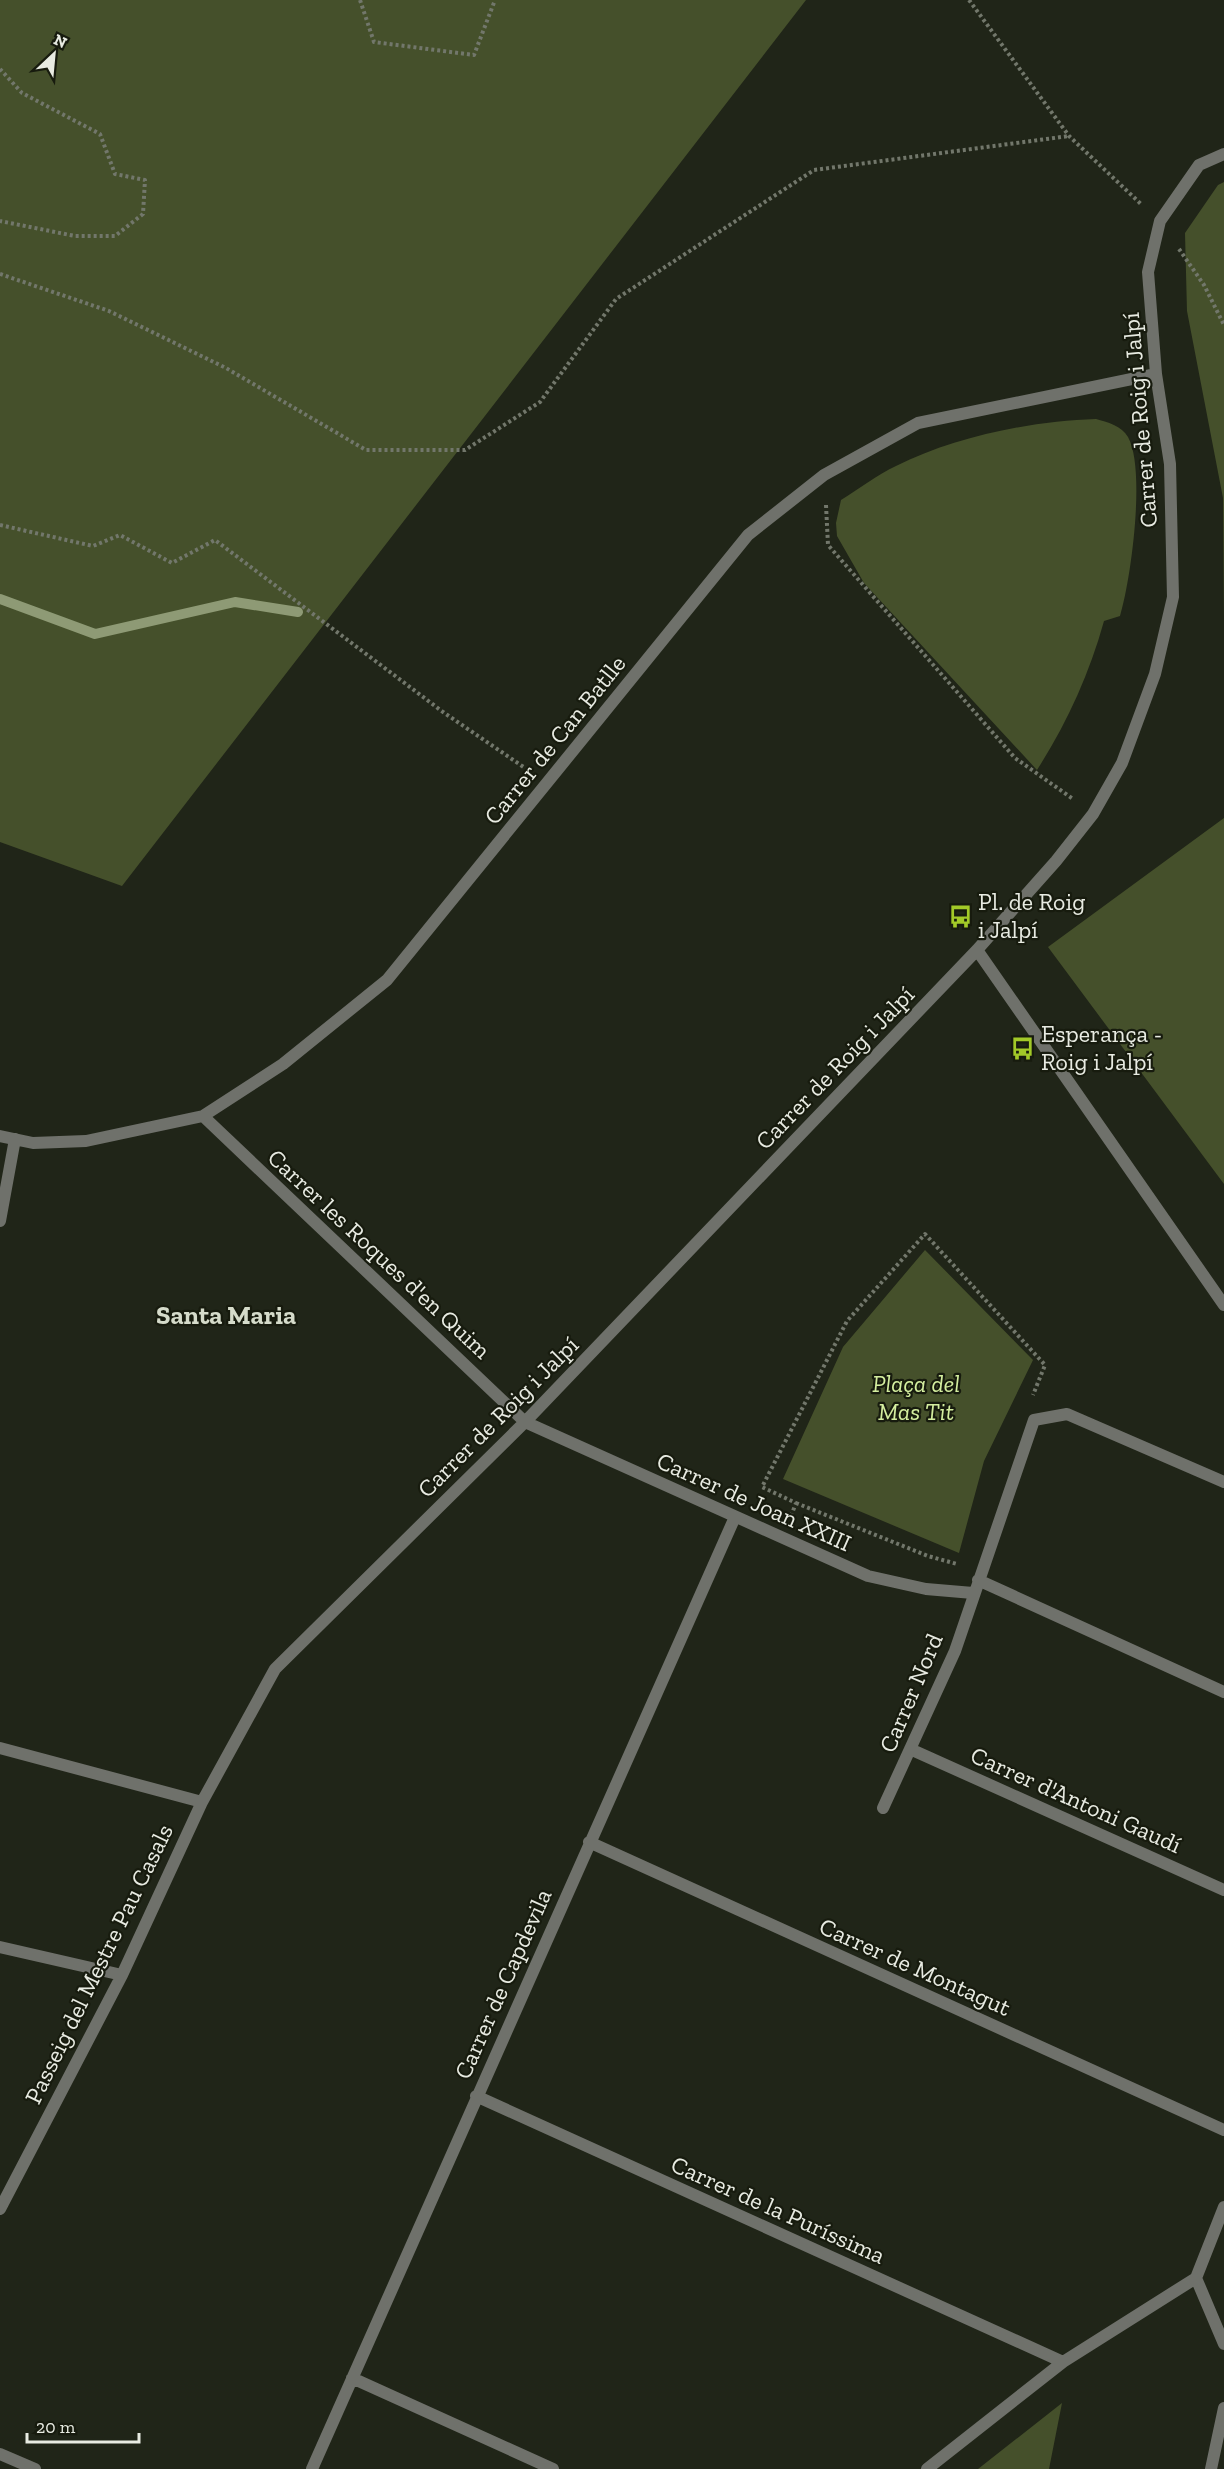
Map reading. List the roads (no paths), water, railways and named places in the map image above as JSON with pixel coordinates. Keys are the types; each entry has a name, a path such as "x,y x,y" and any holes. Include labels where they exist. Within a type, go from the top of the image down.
{"street":[{"name":"Carrer de Roig i Jalpí","path":"202,1802 275,1669 525,1422 977,950 1056,861 1093,814 1122,763 1143,708 1155,674 1173,597 1170,464 1156,374 1148,272 1160,221 1199,165 1224,154"},
{"name":"Carrer de Can Batlle","path":"0,1136 33,1143 86,1141 203,1116 283,1064 387,980 748,535 824,475 918,423 1156,374"},
{"path":"977,950 1224,1305"},
{"name":"Carrer les Roques d'en Quim","path":"203,1116 525,1422"},
{"path":"0,1221 15,1139"},
{"path":"973,1593 1034,1420 1067,1414 1224,1482"},
{"name":"Carrer de Joan XXIII","path":"525,1422 868,1576 926,1589 973,1593"},
{"name":"Carrer de Capdevila","path":"312,2469 735,1517"},
{"path":"978,1580 1224,1692"},
{"name":"Carrer Nord","path":"883,1808 955,1650 973,1593"},
{"path":"0,1748 202,1802"},
{"name":"Carrer d'Antoni Gaudí","path":"910,1749 1224,1890"},
{"name":"Passeig del Mestre Pau Casals","path":"0,2209 122,1975 202,1802"},
{"name":"Carrer de Montagut","path":"589,1842 1224,2130"},
{"path":"0,1947 122,1975"},
{"name":"Carrer de la Puríssima","path":"476,2096 1063,2362"},
{"path":"927,2469 1063,2362 1196,2278 1224,2207"},
{"path":"1196,2278 1224,2344"},
{"path":"352,2378 553,2469"},
{"path":"1211,2469 1224,2408"},
{"path":"0,2454 35,2469"}],"waterway":[{"path":"0,599 95,634 235,602 298,612"}],"place":[{"name":"Pl. de Roig i Jalpí","path":"960,916"},
{"name":"Esperança - Roig i Jalpí","path":"1023,1048"}],"district":[{"name":"Santa Maria","path":"226,1315"}],"park label":[{"name":"Plaça del Mas Tit","path":"916,1398"}]}
